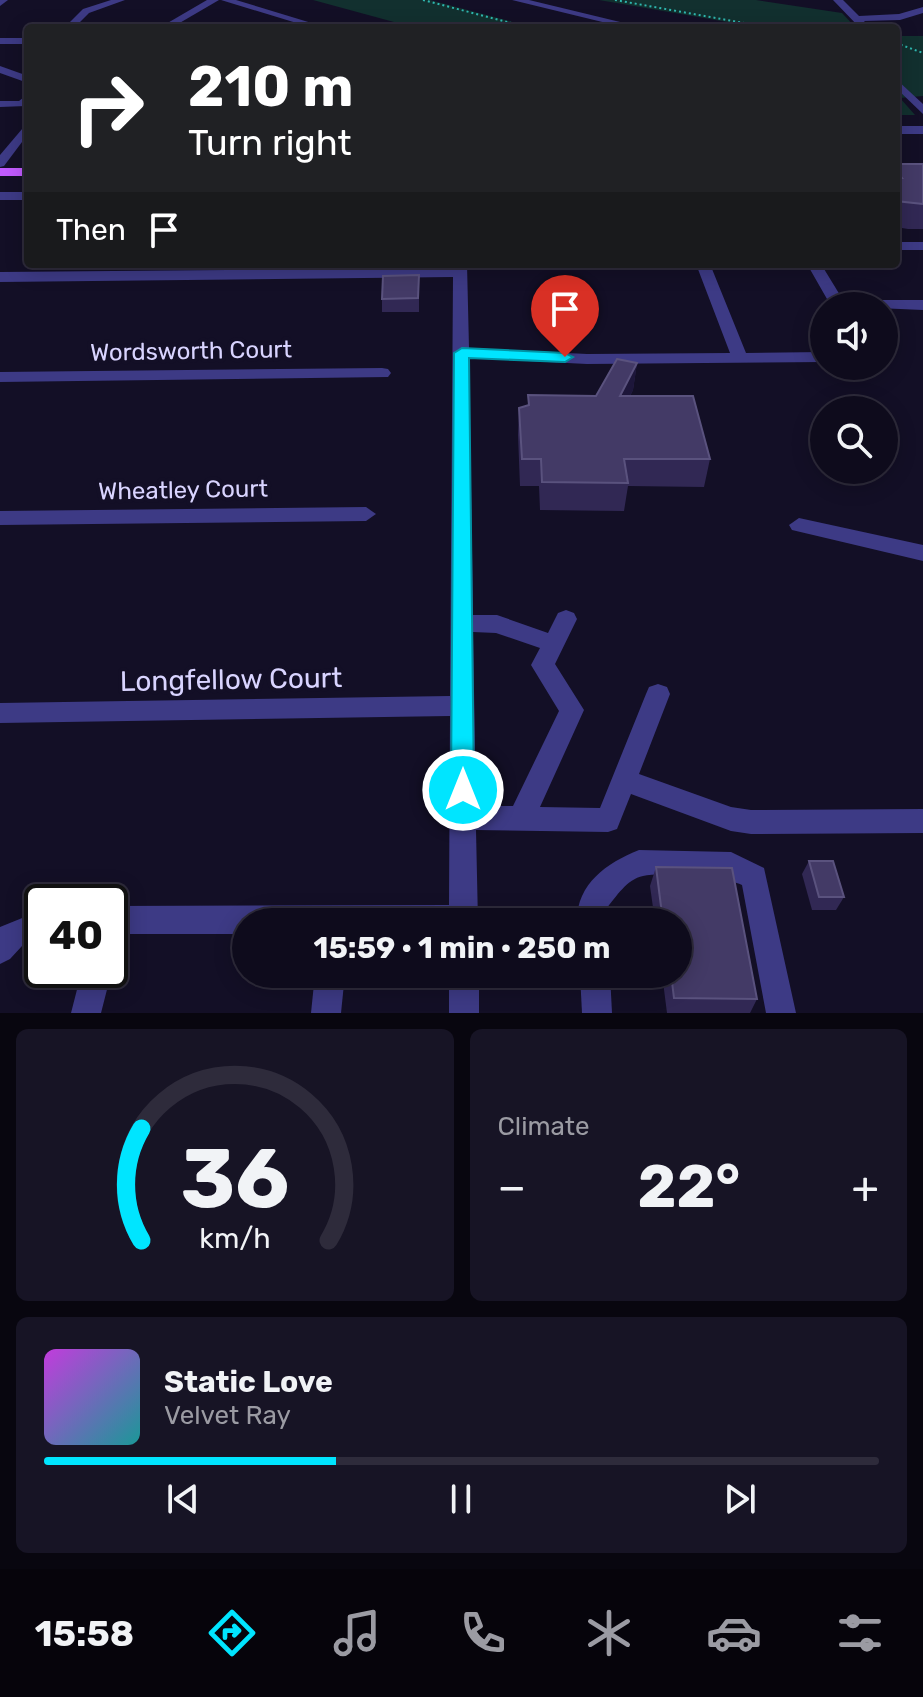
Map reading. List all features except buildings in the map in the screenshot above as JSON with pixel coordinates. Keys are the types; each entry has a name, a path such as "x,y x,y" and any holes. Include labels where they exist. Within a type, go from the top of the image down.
{"main road":[{"path":"0,172 24,172"}],"street":[{"path":"73,24 86,11 120,0"},
{"path":"171,24 214,0"},
{"path":"226,0 309,24"},
{"path":"517,0 622,24"},
{"path":"838,0 861,24"},
{"path":"856,19 893,18 923,10"},
{"path":"0,41 24,41"},
{"path":"0,69 12,78 24,80"},
{"path":"900,86 923,111"},
{"path":"0,104 24,102"},
{"path":"0,115 24,118"},
{"path":"900,130 923,130"},
{"path":"3,156 24,131"},
{"path":"3,156 24,153"},
{"path":"0,196 24,196"},
{"path":"900,246 923,246"},
{"path":"0,277 80,270 460,268 463,908"},
{"path":"705,268 740,358"},
{"path":"816,268 831,292"},
{"path":"898,305 923,305"},
{"path":"462,353 587,359 810,357"},
{"name":"Wordsworth Court","path":"0,377 382,373"},
{"name":"Wheatley Court","path":"0,518 366,514"},
{"path":"799,525 923,553"},
{"path":"521,819 572,710 543,665 566,619"},
{"path":"463,623 497,624 554,644"},
{"path":"463,818 608,820 658,694"},
{"name":"Longfellow Court","path":"0,713 462,706"},
{"path":"625,780 731,819 751,822 923,821"},
{"path":"591,908 591,904 617,875 639,863 731,865 744,869 754,877 781,1013"},
{"path":"128,920 232,921"},
{"path":"0,949 12,936 24,931"},
{"path":"86,1013 92,988"},
{"path":"326,1013 329,988"},
{"path":"464,988 464,1013"},
{"path":"596,988 597,1013"}],"path":[{"path":"423,0 515,24"},
{"path":"615,0 750,24"},
{"path":"900,45 923,52"}],"green space":[{"path":"313,0 430,0 520,24 401,24"},
{"path":"599,0 756,0 842,13 852,24 739,24"},
{"path":"900,36 923,36 923,96 900,98"},
{"path":"900,98 915,115 900,115"}],"route":[{"path":"463,790 462,353 565,357"}]}
